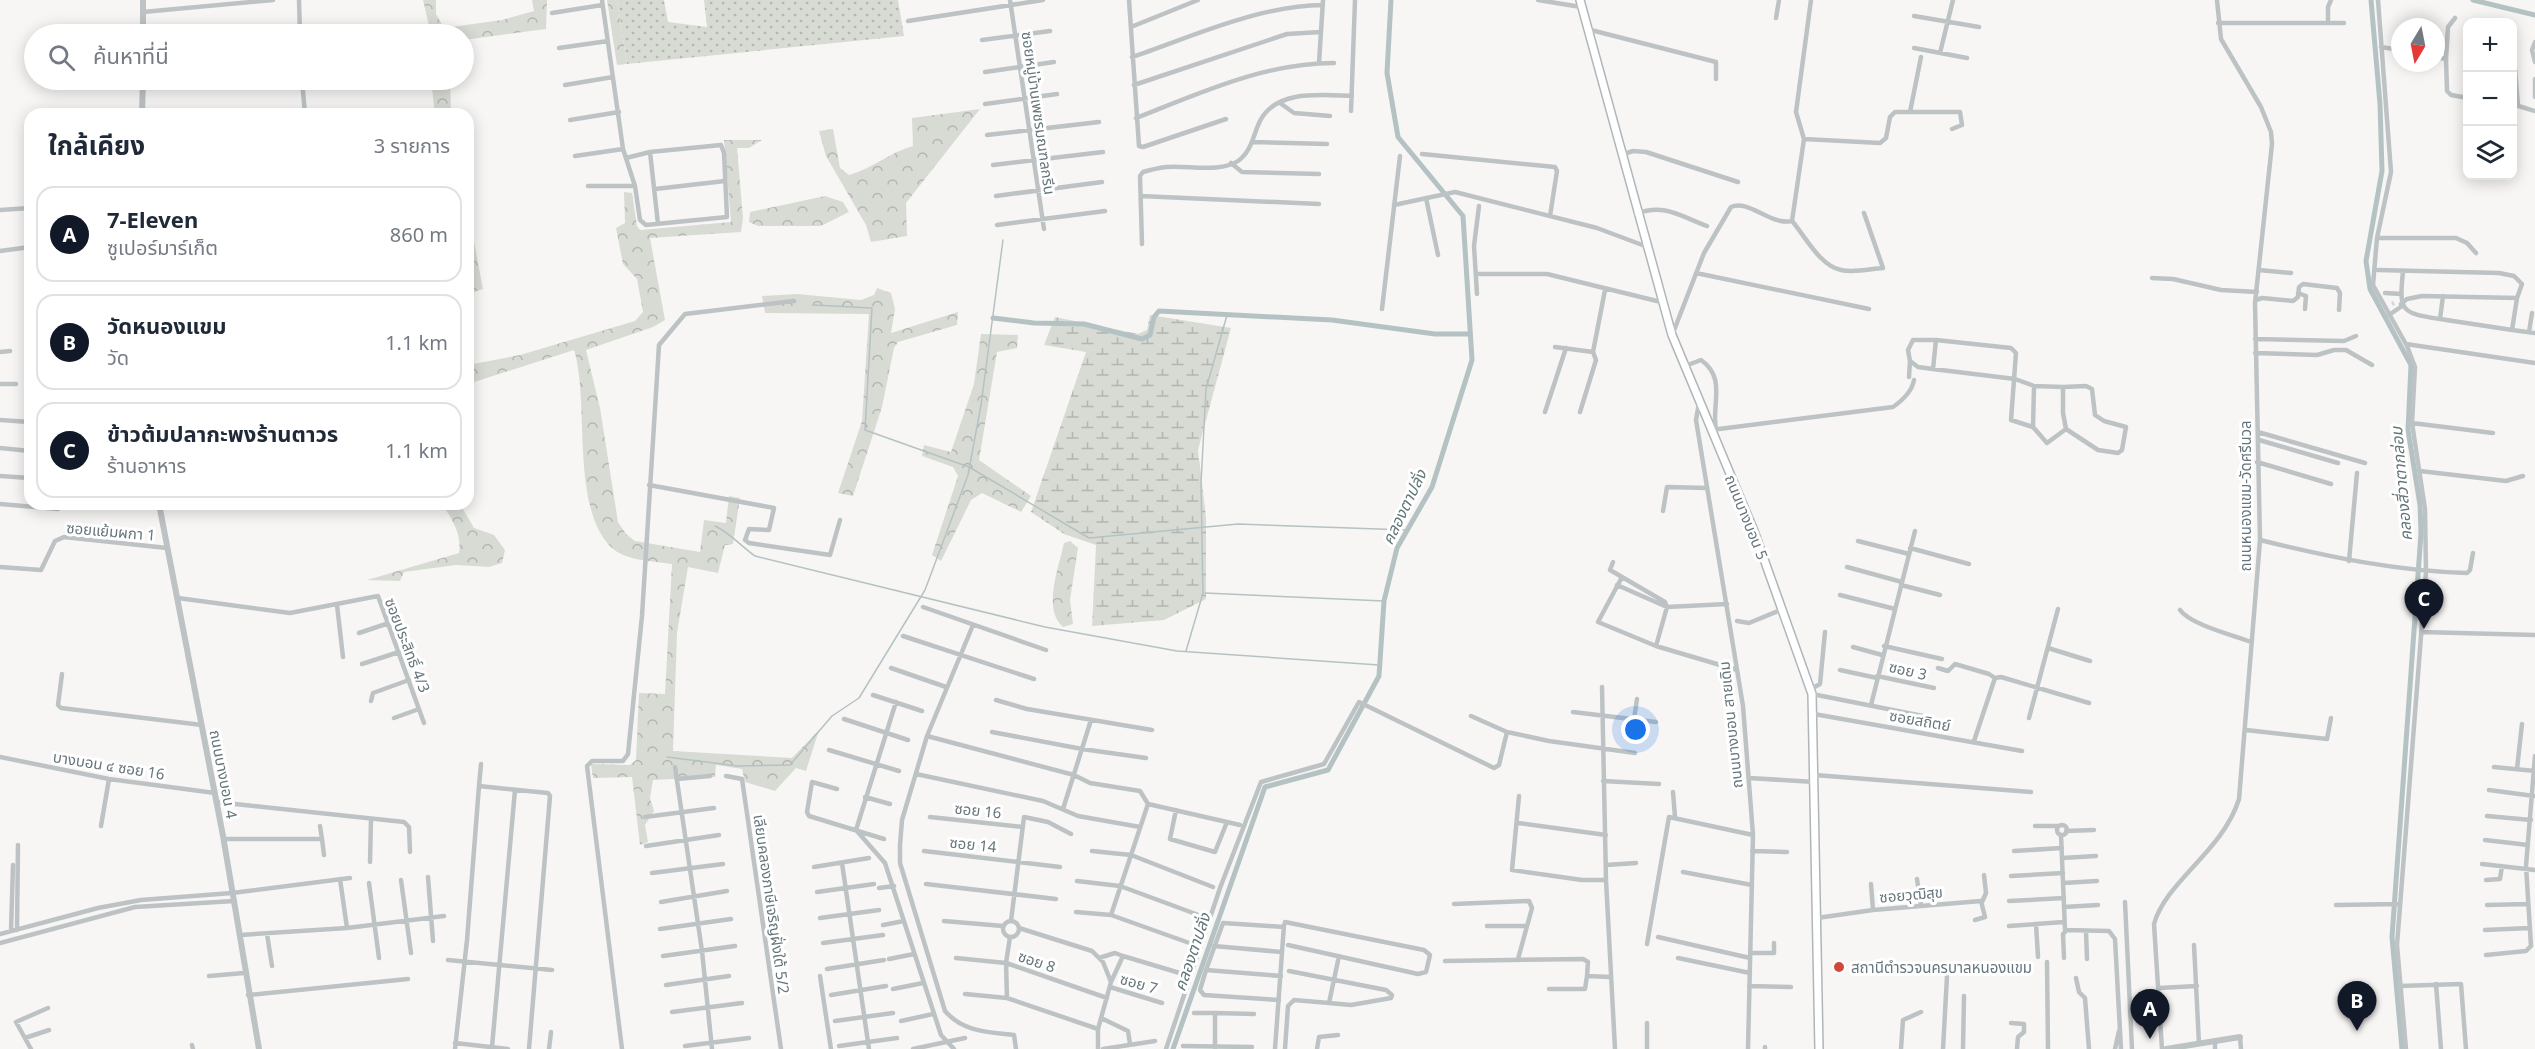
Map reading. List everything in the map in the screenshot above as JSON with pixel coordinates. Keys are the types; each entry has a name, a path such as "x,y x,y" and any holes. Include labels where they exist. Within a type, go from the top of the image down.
{"main road":[{"name":"ถนนบางบอน 5","path":"1580,3 1671,335 1699,403 1714,430 1754,531 1812,692 1819,1049"}],"street":[{"path":"143,0 143,24"},
{"path":"143,12 273,0"},
{"path":"298,0 299,24"},
{"path":"908,21 1011,2 1043,0"},
{"path":"1129,0 1138,143 1143,147 1226,119"},
{"path":"1131,27 1198,0"},
{"path":"1351,111 1355,0"},
{"path":"1538,0 1580,3"},
{"path":"1776,18 1779,0"},
{"path":"1810,0 1796,112 1804,141 1792,221 1832,267 1846,270 1883,268 1864,213"},
{"path":"1941,53 1953,0"},
{"name":"ถนนหนองแขม-วัดศรีนวล","path":"2164,1049 2154,924 2157,915 2231,822 2239,799 2260,540 2255,352 2256,300 2271,132 2252,87 2220,39 2217,0"},
{"path":"2328,22 2328,7 2331,0"},
{"path":"2378,0 2391,172 2377,238 2373,285 2406,344 2415,367 2412,423 2425,509 2421,632 2397,904 2397,945 2406,1049"},
{"name":"ซอยหมู่บ้านเพชรมณฑลกรีน","path":"1011,2 1044,229"},
{"path":"552,13 602,3 623,149 635,186 642,224 728,217 724,153 721,145 650,152 626,158"},
{"path":"1132,57 1259,13 1323,3 1319,63"},
{"path":"1914,16 1978,27"},
{"path":"2455,18 2448,27 2447,91 2451,95 2463,97"},
{"path":"2218,24 2344,23"},
{"path":"1587,29 1716,62 1716,79"},
{"path":"982,40 1050,31"},
{"path":"1134,85 1276,38 1321,32"},
{"path":"559,48 608,41"},
{"path":"2535,42 2532,50 2535,62"},
{"path":"2381,47 2391,49"},
{"path":"1914,48 1967,58"},
{"path":"1910,112 1921,57"},
{"path":"985,72 1054,62"},
{"path":"1136,118 1217,86 1270,70 1297,64 1334,63"},
{"path":"565,85 614,76"},
{"path":"2535,79 2535,97"},
{"path":"142,108 143,90"},
{"path":"303,90 304,108"},
{"path":"985,104 1057,94"},
{"path":"1142,244 1140,176 1143,172 1164,167 1225,166 1238,161 1252,141 1260,120 1268,110 1280,103 1307,95 1352,96"},
{"path":"1280,103 1294,113 1330,116"},
{"path":"2517,106 2535,111"},
{"path":"570,120 619,112"},
{"path":"1804,141 1880,143 1886,138 1892,114 1910,112 1960,112 1962,125 1952,129"},
{"path":"987,135 1099,122"},
{"path":"1252,141 1327,144"},
{"path":"575,156 623,149"},
{"path":"1621,155 1633,151 1647,152 1738,182"},
{"path":"650,152 658,224"},
{"path":"993,165 1103,152"},
{"path":"1422,154 1555,167 1557,171 1550,216"},
{"path":"1382,309 1400,156"},
{"path":"1231,163 1242,172 1319,174"},
{"path":"655,189 725,181"},
{"path":"996,196 1102,182"},
{"path":"588,186 635,186"},
{"path":"1394,205 1455,192 1597,228 1645,246"},
{"path":"1141,196 1319,204"},
{"path":"1426,198 1438,255"},
{"path":"1671,335 1710,242 1734,205 1784,222 1792,221"},
{"path":"1477,294 1474,246 1479,206"},
{"path":"0,210 24,208"},
{"path":"1636,214 1652,208 1660,208 1707,226"},
{"path":"997,225 1106,211"},
{"path":"2377,238 2456,238 2467,243 2475,253"},
{"path":"0,251 24,248"},
{"path":"2259,270 2291,273"},
{"path":"2378,270 2508,274 2520,280 2512,330"},
{"path":"2403,271 2401,303 2414,315 2535,333"},
{"path":"1696,273 1869,309"},
{"path":"1477,274 1547,274 1661,302"},
{"path":"2152,278 2173,279 2221,290 2257,292"},
{"path":"2256,300 2262,298 2293,300 2299,287 2303,284 2337,288 2340,293 2339,310"},
{"path":"1580,412 1596,360 1593,352 1605,290"},
{"path":"2298,293 2306,296 2305,309"},
{"path":"2385,293 2401,294"},
{"path":"2440,319 2443,296"},
{"path":"2389,315 2401,303 2412,297 2517,298"},
{"path":"622,1049 587,766 592,761 623,761 628,754 642,616 649,484 661,339 685,314 794,301"},
{"path":"2385,307 2401,303"},
{"path":"2529,332 2532,313"},
{"path":"2255,339 2344,341 2356,336"},
{"path":"1684,366 1701,360 1712,369 1718,393 1714,430 1893,407 1910,391 1908,350 1913,340 1936,340 2011,348 2016,353 2011,420 2033,427 2047,443 2066,429"},
{"path":"1933,369 1936,340"},
{"path":"2406,344 2535,363"},
{"path":"1555,347 1593,352"},
{"path":"1545,412 1566,348"},
{"path":"2255,352 2318,355 2334,350 2346,350 2372,365"},
{"path":"0,352 10,351"},
{"path":"1910,362 1918,367 2015,379 2034,386 2090,387 2095,415 2103,421 2123,424 2126,432 2122,450 2112,453 2082,441 2066,429 2063,387"},
{"path":"1911,378 1918,367"},
{"path":"0,384 16,384"},
{"path":"2033,427 2034,386"},
{"name":"ถนนบางบอน สายเดิม","path":"1699,403 1696,420 1737,670 1749,778 1753,835 1748,1049"},
{"path":"0,420 24,422"},
{"path":"2412,423 2493,433"},
{"path":"2258,432 2365,463"},
{"path":"2259,440 2338,463"},
{"path":"0,448 24,450"},
{"path":"2257,462 2331,484"},
{"path":"2420,471 2506,481 2523,476"},
{"path":"2349,561 2357,473"},
{"path":"0,476 24,478"},
{"path":"649,484 774,508 769,530 749,529 745,540 748,543 830,555 840,520"},
{"path":"1663,511 1667,487 1707,488"},
{"path":"0,504 24,506"},
{"name":"ถนนบางบอน 4","path":"160,510 224,838 244,973 259,1049"},
{"path":"1871,705 1884,646 1915,531"},
{"name":"ซอยแย้มผกา 1","path":"0,567 41,570 55,541 64,537 167,548"},
{"path":"2260,540 2349,561 2424,571 2467,573 2470,570 2473,553"},
{"path":"1858,541 1969,564"},
{"path":"1613,562 1610,570 1663,598 1667,608 1656,646"},
{"path":"1847,567 1940,595"},
{"path":"1622,577 1598,622 1656,646 1737,670"},
{"path":"1617,585 1667,608 1727,604"},
{"path":"1840,595 1895,609"},
{"name":"ซอยประสิทธิ์ 4/3","path":"178,598 286,613 378,596 424,723"},
{"path":"337,605 343,657"},
{"path":"923,607 1046,650"},
{"path":"1737,621 1749,623 1782,609"},
{"path":"2029,718 2058,609"},
{"path":"2180,610 2186,616 2201,623 2251,642"},
{"path":"359,633 389,623"},
{"path":"973,625 927,736 902,820 900,863 945,1011 955,1023 971,1029 1014,1035 1016,1049"},
{"path":"1812,692 1820,684 1825,632"},
{"path":"2421,632 2535,635"},
{"path":"903,636 1034,679"},
{"path":"1884,646 1942,659"},
{"path":"1853,647 1882,655"},
{"path":"2048,648 2090,661"},
{"path":"362,664 399,652"},
{"path":"1938,668 1948,671 1955,664 1995,678 2001,677 2089,703"},
{"path":"891,668 946,687"},
{"name":"ซอย 3","path":"1840,670 1934,688"},
{"path":"62,674 58,705 61,708 202,725"},
{"path":"1974,741 1995,678"},
{"path":"371,700 373,693 410,680"},
{"path":"1602,687 1606,880 1615,1049"},
{"path":"1812,692 1923,716"},
{"path":"873,695 922,711"},
{"path":"1634,719 1637,699"},
{"path":"996,700 1027,709 1152,730"},
{"path":"856,830 896,702"},
{"path":"1166,1049 1220,888 1261,783 1324,764 1362,703 1494,768 1498,765 1507,732"},
{"path":"394,718 419,709"},
{"path":"1573,712 1656,722"},
{"name":"ซอยสถิตย์","path":"1814,714 2022,751"},
{"path":"1471,716 1507,732 1635,753"},
{"path":"2246,730 2327,739 2331,718"},
{"path":"844,719 908,740"},
{"path":"1063,809 1091,720"},
{"path":"2517,769 2522,724"},
{"path":"992,732 1082,750 1146,758"},
{"path":"927,736 1074,775 1090,783 1140,791 1148,804 1240,825"},
{"path":"829,750 899,771"},
{"path":"2486,955 2530,950 2526,868 2534,796 2535,756"},
{"name":"บางบอน ๔ ซอย 16","path":"0,757 109,779 215,793"},
{"path":"481,764 465,961 455,1046 508,1049"},
{"path":"675,766 702,951 712,1049"},
{"path":"2494,767 2535,771"},
{"path":"916,774 1043,801 1078,816 1140,827"},
{"path":"678,779 710,776"},
{"name":"เลียบคลองภาษีเจริญฝั่งใต้ 5/2","path":"726,776 742,779 781,1049"},
{"path":"1749,778 1815,778 2031,792"},
{"path":"101,826 109,779"},
{"path":"1603,781 1659,784"},
{"path":"837,789 812,782 807,812 813,818 884,839"},
{"path":"479,786 548,793 550,796 529,1049"},
{"path":"492,1047 515,789"},
{"path":"2489,790 2534,796"},
{"path":"1673,792 1675,817"},
{"path":"1520,796 1512,870 1582,880 1606,880"},
{"path":"865,797 890,804"},
{"path":"216,802 409,824 410,852"},
{"path":"1111,915 1148,804"},
{"path":"645,817 714,808"},
{"path":"1176,810 1170,839 1215,852 1227,822"},
{"path":"2487,816 2532,819"},
{"name":"ซอย 16","path":"930,817 1023,827"},
{"path":"944,921 1003,926 1011,921 1024,817 1048,822 1071,834"},
{"path":"1647,944 1668,819 1675,817 1753,835"},
{"path":"370,862 371,819"},
{"path":"1518,823 1606,835"},
{"path":"320,826 324,855"},
{"path":"2035,826 2064,826 2066,831"},
{"path":"2059,826 2057,831 2061,835 2066,932 2063,934 2064,958"},
{"path":"856,830 880,857 894,886 933,1014 944,1042 954,1049"},
{"path":"2061,835 2066,831 2094,830"},
{"path":"646,846 719,835"},
{"path":"224,838 322,839"},
{"path":"2485,840 2535,844"},
{"path":"17,930 18,845"},
{"path":"2014,851 2062,849"},
{"name":"ซอย 14","path":"924,851 1060,867"},
{"path":"1092,851 1131,855 1213,887"},
{"path":"1752,851 1787,852"},
{"path":"2062,858 2096,856"},
{"path":"814,867 869,858"},
{"path":"842,863 869,1049"},
{"path":"1606,865 1636,863"},
{"path":"652,873 723,864"},
{"path":"2482,864 2535,870"},
{"path":"10,931 13,865"},
{"path":"2486,880 2500,879 2502,866"},
{"path":"1683,872 1752,885"},
{"path":"2011,876 2063,873"},
{"path":"1976,920 1985,917 1982,902 1986,893 1984,875"},
{"path":"428,877 433,941"},
{"path":"0,934 141,900 232,893 350,878"},
{"path":"340,879 347,927"},
{"path":"1917,879 1921,906"},
{"path":"400,880 411,953"},
{"path":"1077,881 1120,886 1204,917"},
{"path":"2063,883 2097,881"},
{"path":"369,883 379,958"},
{"path":"926,884 1056,899"},
{"path":"1871,884 1873,910"},
{"path":"817,892 894,886"},
{"path":"661,902 727,891"},
{"path":"2009,901 2064,898"},
{"path":"0,943 135,907 234,901"},
{"path":"1454,904 1529,901 1532,908 1518,960"},
{"name":"ซอยวุฒิสุข","path":"1817,918 1873,910 1982,902"},
{"path":"2125,902 2132,1049"},
{"path":"2336,905 2397,904"},
{"path":"2487,905 2528,904"},
{"path":"2064,907 2098,905"},
{"path":"820,918 879,910"},
{"path":"1076,912 1111,915 1195,945"},
{"path":"240,935 347,927 444,916"},
{"path":"660,929 731,919"},
{"path":"883,924 904,921"},
{"path":"1011,921 1019,928 1092,951 1109,971 1110,985"},
{"path":"2009,926 2064,922"},
{"path":"1279,1000 1204,995 1200,990 1222,923 1285,923 1424,950 1430,955 1427,970 1423,974 1288,945"},
{"path":"1275,1049 1285,923"},
{"path":"2036,924 2038,957"},
{"path":"1003,926 1003,932 1010,937"},
{"path":"1487,926 1527,926"},
{"path":"1010,937 1018,934 1019,928"},
{"path":"2485,930 2530,928"},
{"path":"2086,931 2087,959"},
{"path":"2066,932 2109,931 2114,934 2121,1049"},
{"path":"267,934 272,966"},
{"path":"823,943 883,935"},
{"path":"1007,998 1006,963 1010,937"},
{"path":"1658,937 1750,955 1774,952 1774,943"},
{"path":"2194,945 2199,1044"},
{"path":"663,956 735,946"},
{"path":"1214,946 1282,952"},
{"path":"1099,958 1114,953 1183,974"},
{"path":"827,969 914,954"},
{"path":"1098,1049 1098,1029 1110,985 1123,956"},
{"path":"1329,1003 1339,956"},
{"name":"ซอย 8","path":"956,958 1006,963 1107,998"},
{"path":"1678,958 1750,973"},
{"path":"1445,961 1583,959 1588,962 1585,989 1549,989"},
{"path":"448,960 552,970"},
{"path":"2047,962 2048,1049"},
{"path":"1206,970 1281,976"},
{"path":"1285,1049 1290,1001 1351,1005 1392,997 1386,990 1289,971"},
{"path":"209,976 244,973"},
{"path":"666,985 729,976"},
{"path":"820,976 831,1049"},
{"path":"1587,976 1610,977"},
{"path":"1943,1049 1947,976"},
{"path":"2076,978 2079,992 2085,998 2089,1049"},
{"path":"248,995 408,979"},
{"path":"893,989 923,983"},
{"path":"2436,984 2441,1049"},
{"path":"2400,986 2461,984 2466,1049"},
{"name":"ซอย 7","path":"1110,985 1162,1003"},
{"path":"831,995 886,986"},
{"path":"1749,986 1791,987"},
{"path":"2159,988 2197,986"},
{"path":"964,994 1007,998 1098,1029"},
{"path":"1963,1049 1964,996"},
{"path":"672,1012 742,1003"},
{"path":"31,1049 16,1022 48,1008"},
{"path":"1901,1049 1903,1020 1921,1012"},
{"path":"835,1021 893,1013"},
{"path":"1194,1013 1254,1014"},
{"path":"1215,1013 1215,1048"},
{"path":"901,1021 933,1014"},
{"path":"1101,1018 1128,1031 1130,1044"},
{"path":"1647,1023 1647,1049"},
{"path":"2011,1023 2024,1024 2024,1032 2018,1037 2017,1049"},
{"path":"2115,1049 2120,1028"},
{"path":"25,1038 49,1030"},
{"path":"549,1049 551,1032"},
{"path":"1317,1049 1319,1037 1338,1035"},
{"path":"2164,1049 2240,1037 2241,1049"},
{"path":"685,1046 749,1038"},
{"path":"839,1046 897,1038"},
{"path":"913,1049 965,1038"},
{"path":"1103,1049 1155,1041"},
{"path":"2215,1041 2216,1049"},
{"path":"1183,1046 1252,1047"}],"green space":[{"path":"423,0 436,0 436,14 442,24 429,24"},
{"path":"532,0 547,0 546,29 474,39 473,24 502,20 534,11"},
{"path":"607,0 617,0 627,64 617,65"},
{"path":"617,0 664,0 668,22 707,27 704,0 898,0 904,36 627,64"},
{"path":"432,90 450,90 451,108 434,108"},
{"path":"980,109 906,203 907,236 871,242 866,225 826,156 819,131 833,129 840,168 849,175 913,146 912,118"},
{"path":"724,140 762,140 749,148 737,148 743,218 741,232 650,238 665,320 653,327 586,350 600,408 618,522 626,534 635,541 700,552 704,520 726,523 729,496 740,498 733,544 725,545 718,573 688,567 677,633 673,751 792,758 819,730 806,771 796,768 775,791 745,782 742,769 716,765 715,777 653,780 650,798 654,811 645,825 648,842 640,845 632,777 593,778 591,764 630,765 636,760 639,693 665,694 672,564 640,560 617,552 598,529 590,506 585,480 579,371 574,350 474,382 474,364 520,355 635,321 643,312 637,279 623,264 616,228 625,223 624,192 632,193 637,226 640,230 731,222"},
{"path":"825,196 843,202 849,212 821,226 758,226 749,222 750,212"},
{"path":"474,242 483,289 474,292"},
{"path":"877,288 891,293 895,309 891,333 958,312 957,325 898,342 894,348 882,407 853,496 838,493 862,421 869,314 765,313 762,296 797,294 861,300 874,295"},
{"path":"1150,315 1231,328 1198,450 1206,517 1206,599 1164,620 1092,626 1096,545 1064,534 1031,512 1086,352 1044,345 1055,317 1138,334 1147,330"},
{"path":"981,334 1018,335 1017,348 997,352 979,460 1031,496 1021,512 982,493 971,500 941,561 932,555 958,476 953,467 922,456 924,445 951,452 974,384"},
{"path":"446,510 464,510 474,528 494,535 505,550 502,563 489,567 456,565 404,572 400,581 367,580 459,553 458,533"},
{"path":"1070,541 1078,548 1070,600 1073,624 1063,627 1057,619 1053,599 1064,543"}],"waterway":[{"name":"คลองตาปลั่ง","path":"1173,1049 1265,787 1328,770 1379,676 1384,601 1397,548 1432,487 1472,360 1463,216 1398,137 1387,73 1391,0"},
{"name":"คลองสี่วาตากล่อม","path":"2371,0 2380,104 2382,171 2366,261 2370,289 2411,365 2408,430 2420,505 2421,533 2392,937 2402,1049"},
{"path":"2473,0 2535,15"},
{"path":"667,757 738,766 790,765 832,716 859,698 925,590 968,475 981,405 1003,240"},
{"path":"814,305 872,308 865,430 969,467 1089,538 1238,524 1408,530"},
{"path":"993,318 1034,323 1084,324 1142,339 1150,335 1154,317 1159,311 1332,320 1435,334 1470,334"},
{"path":"1186,651 1203,593 1201,483 1206,389 1227,315"},
{"path":"715,526 755,556 1045,627 1177,651 1379,665"},
{"path":"1205,593 1384,601"}],"place":[{"name":"ข้าวต้มปลากะพงร้านตาวร","path":"2424,629"},
{"name":"สถานีตำรวจนครบาลหนองแขม","path":"1839,967"},
{"name":"วัดหนองแขม","path":"2357,1031"},
{"name":"7-Eleven","path":"2150,1039"}]}
